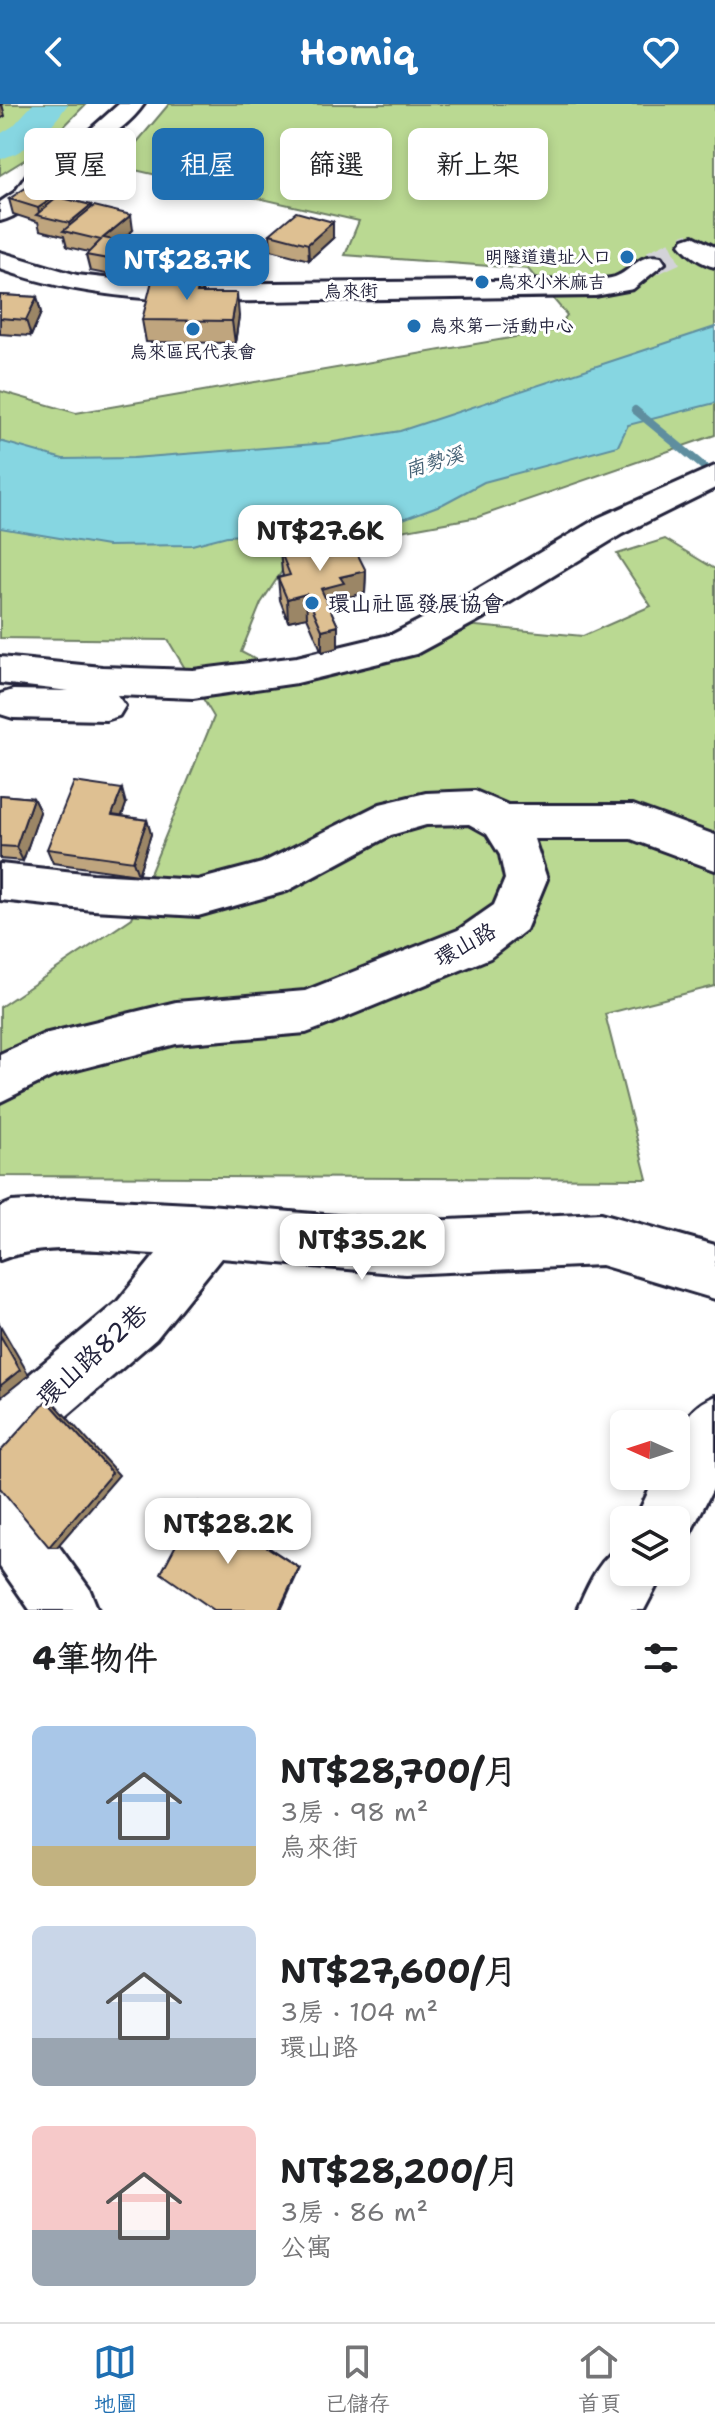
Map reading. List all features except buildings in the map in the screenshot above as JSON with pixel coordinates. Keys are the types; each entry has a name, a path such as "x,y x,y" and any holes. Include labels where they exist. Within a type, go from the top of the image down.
{"main road":[{"path":"0,213 24,197 44,168 92,140 133,104"}],"street":[{"name":"烏來街","path":"0,260 20,268 139,292 276,293 595,288 624,283 652,263"},
{"path":"0,670 102,681 203,682 297,670 403,645 480,604 610,526 715,476"},
{"path":"13,704 169,706 203,682"},
{"path":"0,882 93,892 198,898 272,878 380,821 426,809 475,807 502,822 633,822 715,853"},
{"name":"環山路","path":"0,1079 44,1056 176,1023 306,1012 474,944 511,917 526,879 520,852 502,822"},
{"path":"0,1234 12,1228 77,1224 209,1231 405,1248 601,1239 715,1272"},
{"name":"環山路82巷","path":"0,1436 137,1320 209,1231"},
{"path":"672,1506 715,1425"},
{"path":"0,1515 67,1610"},
{"path":"608,1610 624,1586"}],"green space":[{"path":"0,104 86,104 63,128 24,128 24,160 0,175"},
{"path":"169,104 715,104 715,435 478,517 296,550 261,603 241,652 291,678 444,623 583,636 651,606 617,554 665,539 715,569 715,986 605,1014 647,1179 0,1176 0,1007 132,918 214,717 168,640 0,638 0,391 76,413 556,330 567,315 528,269 345,255 359,221 264,199 264,128 152,128 152,174 136,170 136,143"}],"water":[{"name":"南勢溪","path":"715,327 715,403 628,425 618,446 484,482 443,504 347,540 260,534 227,536 192,545 107,546 0,528 0,441 63,459 133,458 328,443 400,431"}],"waterway":[{"path":"0,149 25,133 51,104"},
{"path":"635,410 715,476"}],"tunnel":[{"path":"652,263 693,244"}],"place":[{"name":"明隧道遺址入口","path":"627,257"},
{"name":"烏來小米麻吉","path":"482,282"},
{"name":"烏來第一活動中心","path":"414,326"},
{"name":"烏來區民代表會","path":"193,329"},
{"name":"環山社區發展協會","path":"312,603"}]}
